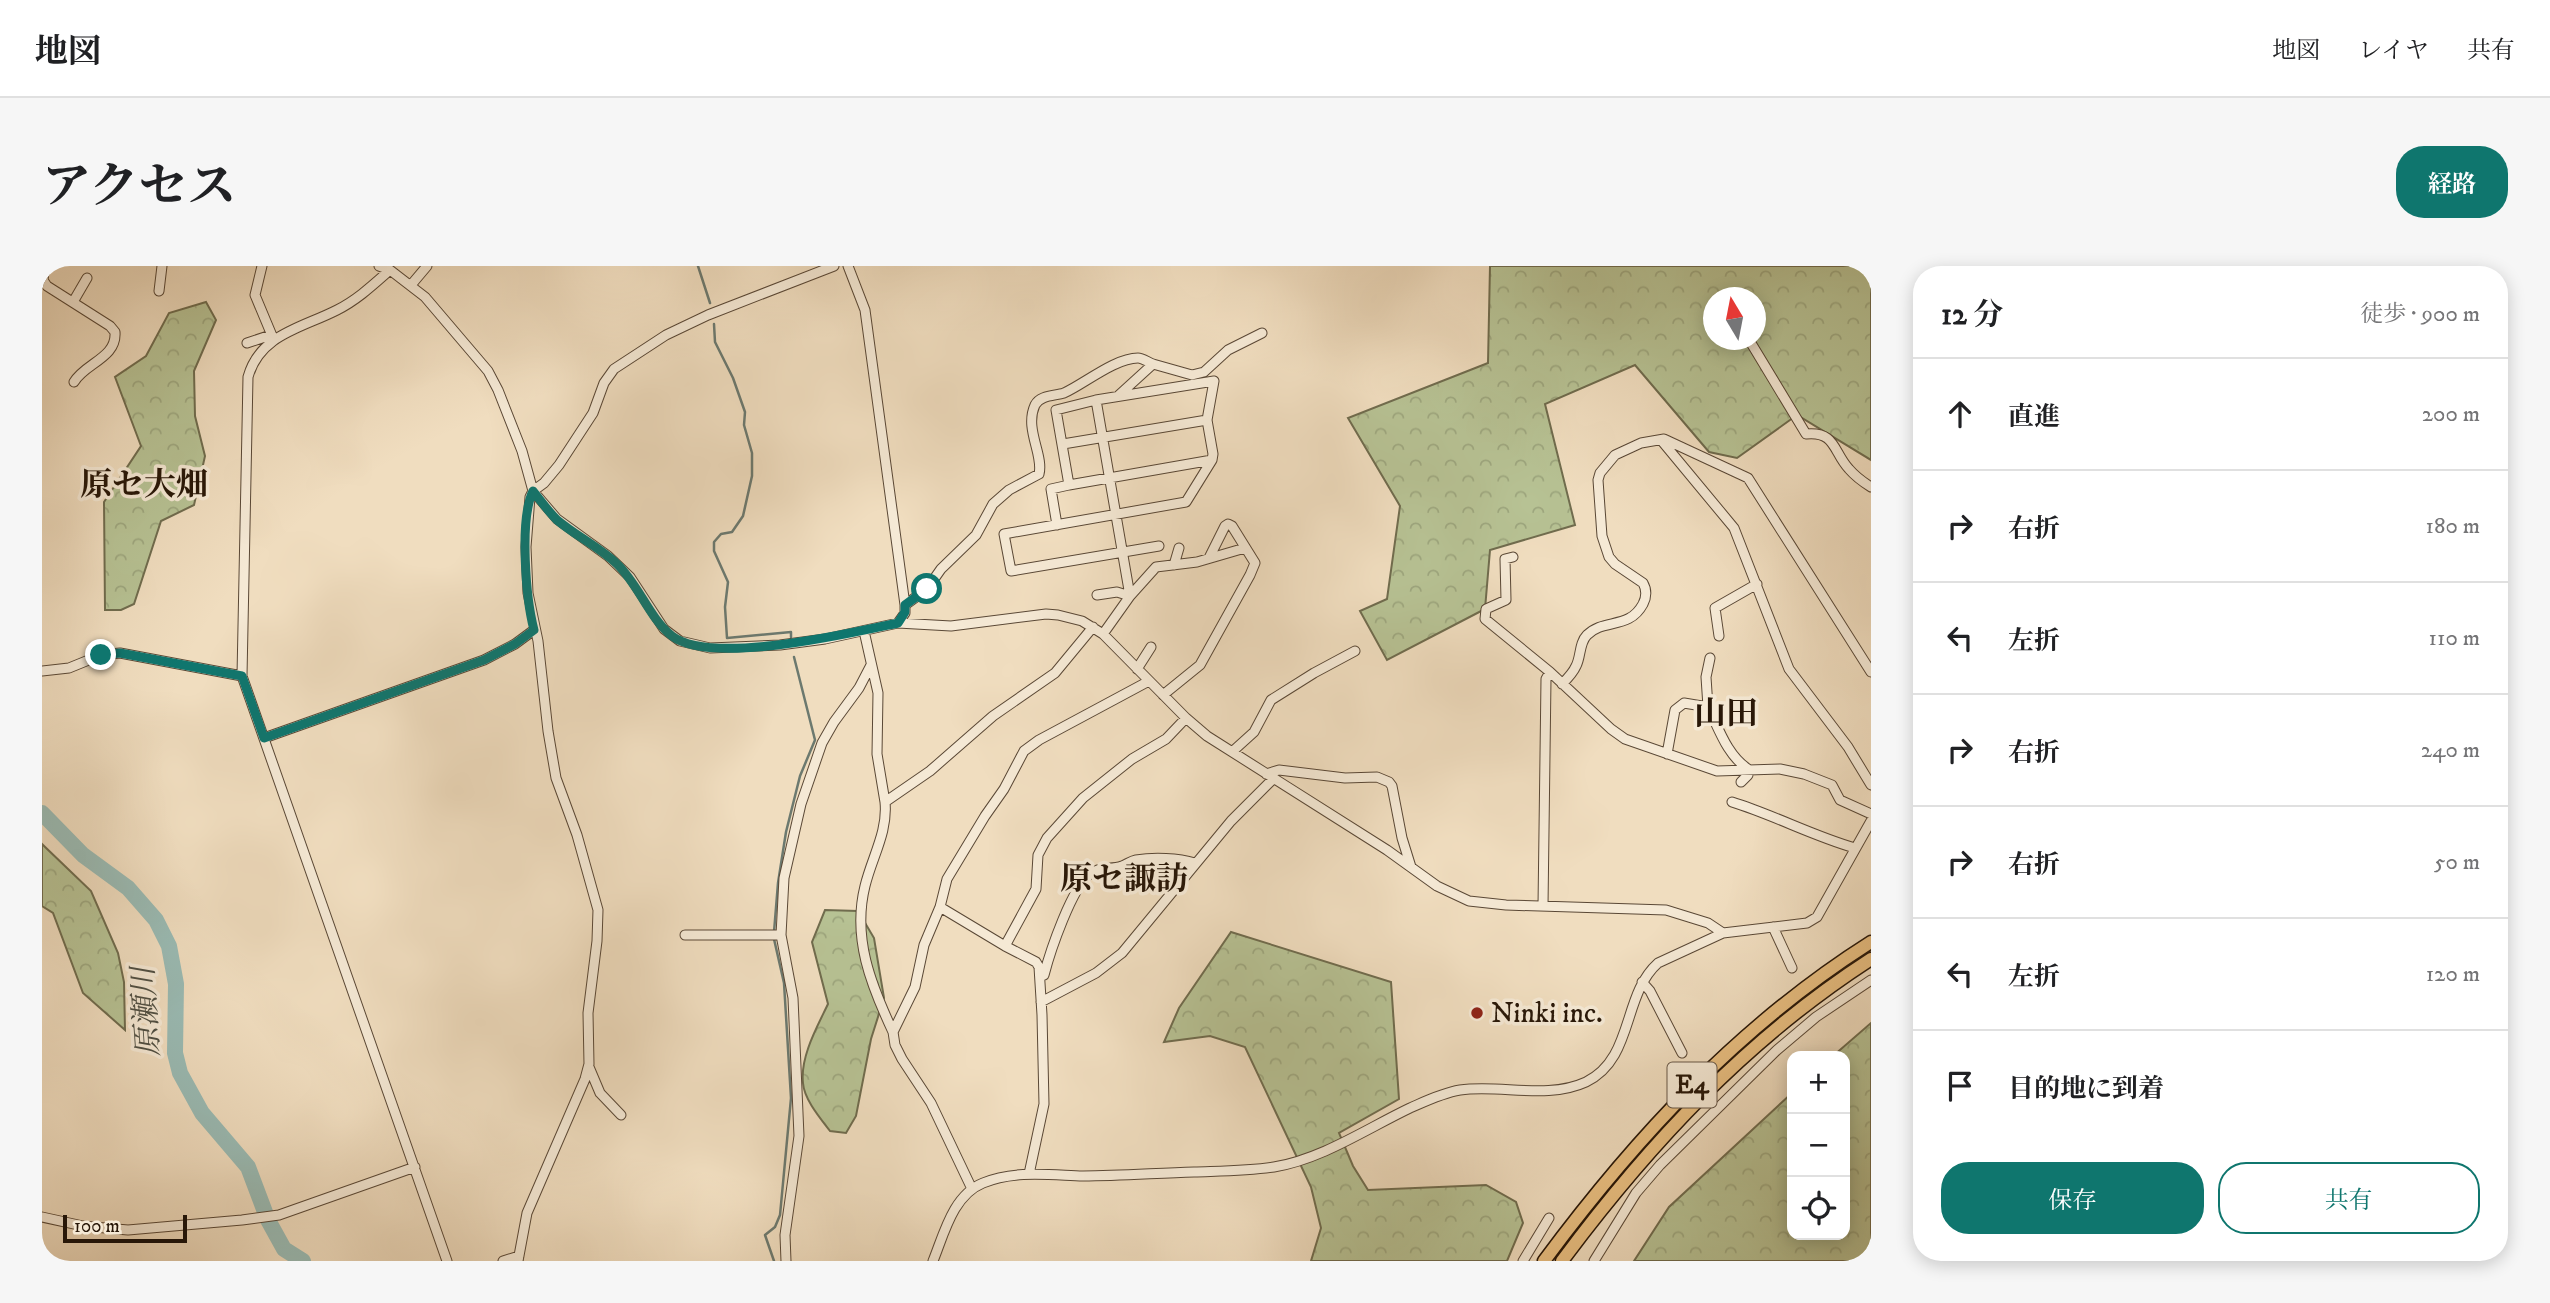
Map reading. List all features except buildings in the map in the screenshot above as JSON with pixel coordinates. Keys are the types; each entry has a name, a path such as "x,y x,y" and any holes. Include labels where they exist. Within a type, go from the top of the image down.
{"highway":[{"name":"E4","path":"1544,1261 1644,1135 1715,1063 1794,995 1871,942"},
{"name":"E4","path":"1562,1261 1653,1145 1723,1074 1804,1006 1871,959"}],"street":[{"path":"45,266 43,280 47,286 110,326 116,335 100,361 80,373 75,382"},
{"path":"159,291 162,266"},
{"path":"262,266 255,295 272,337"},
{"path":"379,266 390,270 425,296 488,371 522,451 533,491 556,519 608,556 630,578 664,629 680,641 710,648 779,645 898,623 951,626 1046,614 1082,621 1102,634 1207,736 1437,886 1469,901 1506,905 1666,910 1708,923 1723,933"},
{"path":"411,285 427,266"},
{"path":"503,1261 518,1258 527,1213 589,1066 588,1013 597,941 598,910 578,835 556,778 548,730 539,648 528,593 528,506 533,491 544,483 559,465 593,413 604,383 614,369 666,335 708,315 834,266"},
{"path":"848,266 864,310 905,605 905,612 898,623"},
{"path":"247,343 272,337 336,311 360,297 390,270"},
{"path":"73,302 87,278"},
{"path":"905,605 927,589 941,569 976,535 993,504 1009,490 1039,474 1040,463 1032,438 1034,406 1038,400 1062,394 1094,374 1139,358 1192,375 1204,372 1228,350 1262,333"},
{"path":"272,337 254,361 248,377 242,676 447,1261"},
{"path":"1755,350 1806,434 1816,433 1828,438 1848,468 1871,487"},
{"path":"1118,396 1153,364"},
{"path":"1069,485 1056,410 1096,400 1214,381 1207,420 1212,460 1186,502 1004,534 1011,571 1159,546"},
{"path":"1096,400 1130,596"},
{"path":"1063,444 1207,420"},
{"path":"1661,440 1734,528 1789,669 1848,747 1871,785"},
{"path":"1562,684 1577,665 1583,639 1600,627 1630,618 1637,613 1646,597 1643,583 1609,558 1602,536 1597,489 1600,473 1615,455 1641,443 1661,440 1748,478 1871,672"},
{"path":"1057,524 1051,489 1212,460"},
{"path":"1163,695 1200,665 1255,563 1232,526 1228,524 1224,526 1209,558"},
{"path":"1174,565 1179,548"},
{"path":"1102,634 1156,567 1209,558 1245,548"},
{"path":"1513,557 1505,559 1506,600 1486,609 1485,619 1550,672 1611,730 1625,739 1717,771 1772,769 1804,774 1832,785 1840,800 1871,814"},
{"path":"1719,636 1715,608 1757,584"},
{"path":"1097,596 1117,592 1130,596"},
{"path":"885,802 930,771 993,716 1055,673 1093,627"},
{"path":"264,738 484,660 515,644 534,630"},
{"path":"864,631 878,693 877,754 886,817 865,885 859,925 868,974 893,1032 895,1045 931,1103 972,1189"},
{"path":"1137,669 1151,647"},
{"path":"1233,751 1254,732 1271,700 1355,651"},
{"path":"42,671 69,668 101,655 120,653 242,676"},
{"path":"1710,658 1706,677 1708,707 1728,747 1739,763 1748,769"},
{"path":"786,1261 785,1236 799,1136 793,998 776,935 784,878 810,772 834,722 859,688 871,665"},
{"path":"1543,906 1546,679 1550,672"},
{"path":"893,1032 915,987 924,945 953,869 1004,789 1024,751 1039,740 1149,681"},
{"path":"1667,754 1675,710 1679,704 1688,702 1708,707"},
{"path":"1004,946 1036,889 1038,855 1047,838 1098,786 1132,759 1166,740 1186,718"},
{"path":"1714,738 1728,747"},
{"path":"1741,782 1748,775 1748,769"},
{"path":"1041,1002 1096,973 1122,953 1269,776 1279,770 1345,778 1377,777 1389,782 1411,867"},
{"path":"1732,803 1763,812 1855,848"},
{"path":"933,1261 951,1216 961,1200 972,1189 1000,1177 1272,1168 1315,1155 1443,1094 1474,1088 1547,1090 1577,1086 1594,1077 1615,1055 1642,982 1658,963 1723,933 1807,923 1817,917 1871,821"},
{"path":"1040,977 1044,975 1049,956 1074,897 1082,881 1092,872 1101,868 1116,868 1135,860 1183,860 1195,863"},
{"path":"940,907 1036,962 1040,977 1044,1114 1029,1174"},
{"path":"1773,927 1792,968"},
{"path":"685,935 776,935"},
{"path":"1594,1261 1636,1193 1660,1165 1777,1050 1816,1017 1871,980"},
{"path":"1642,982 1650,991 1682,1053"},
{"path":"589,1066 600,1093 621,1115"},
{"path":"42,1217 83,1226 128,1230 242,1220 279,1214 415,1167"},
{"path":"1523,1261 1549,1218"}],"green space":[{"path":"1490,266 1871,266 1871,460 1797,415 1737,458 1709,452 1635,365 1545,404 1575,525 1490,550 1485,609 1387,660 1360,611 1387,599 1400,506 1348,418 1488,363"},
{"path":"206,302 216,320 194,371 195,416 205,456 194,505 161,521 134,604 121,610 105,610 104,502 141,446 115,377 146,356 169,313"},
{"path":"42,844 91,891 118,953 124,982 125,1030 83,993 53,913 42,906"},
{"path":"825,910 858,911 874,938 884,998 871,1039 856,1116 846,1133 830,1131 809,1102 803,1083 807,1053 828,1004 812,942"},
{"path":"1231,932 1391,982 1399,1099 1339,1133 1353,1166 1368,1190 1486,1185 1516,1202 1523,1223 1507,1261 1311,1261 1321,1228 1311,1187 1245,1047 1210,1036 1164,1042 1179,1008"},
{"path":"1871,1023 1871,1261 1634,1261 1669,1207 1787,1098 1787,1240 1850,1240 1850,1051 1839,1051"}],"waterway":[{"path":"698,266 710,303"},
{"path":"714,324 715,342 733,378 745,412 744,425 752,453 752,476 743,516 732,532 721,534 714,542 714,551 728,582 725,607 727,638 791,632 791,637"},
{"path":"774,932 786,832 800,776 815,740 794,657"},
{"name":"原瀬川","path":"42,813 83,855 128,888 156,920 169,946 176,984 175,1053 180,1073 202,1113 248,1167 268,1220 284,1249 303,1261"},
{"path":"774,939 784,983 791,1098 780,1215 775,1227 765,1235 774,1261"}],"place":[{"name":"Ninki inc.","path":"1477,1013"}],"district":[{"name":"原セ大畑","path":"144,486"},
{"name":"山田","path":"1726,715"},
{"name":"原セ諏訪","path":"1124,880"}],"route":[{"path":"101,655 120,653 242,676 264,738 484,660 515,644 534,630 528,593 526,547 528,506 533,491 556,519 608,556 630,578 664,629 692,646 710,648 779,645 825,639 898,623 905,612 905,605 927,589"}]}
